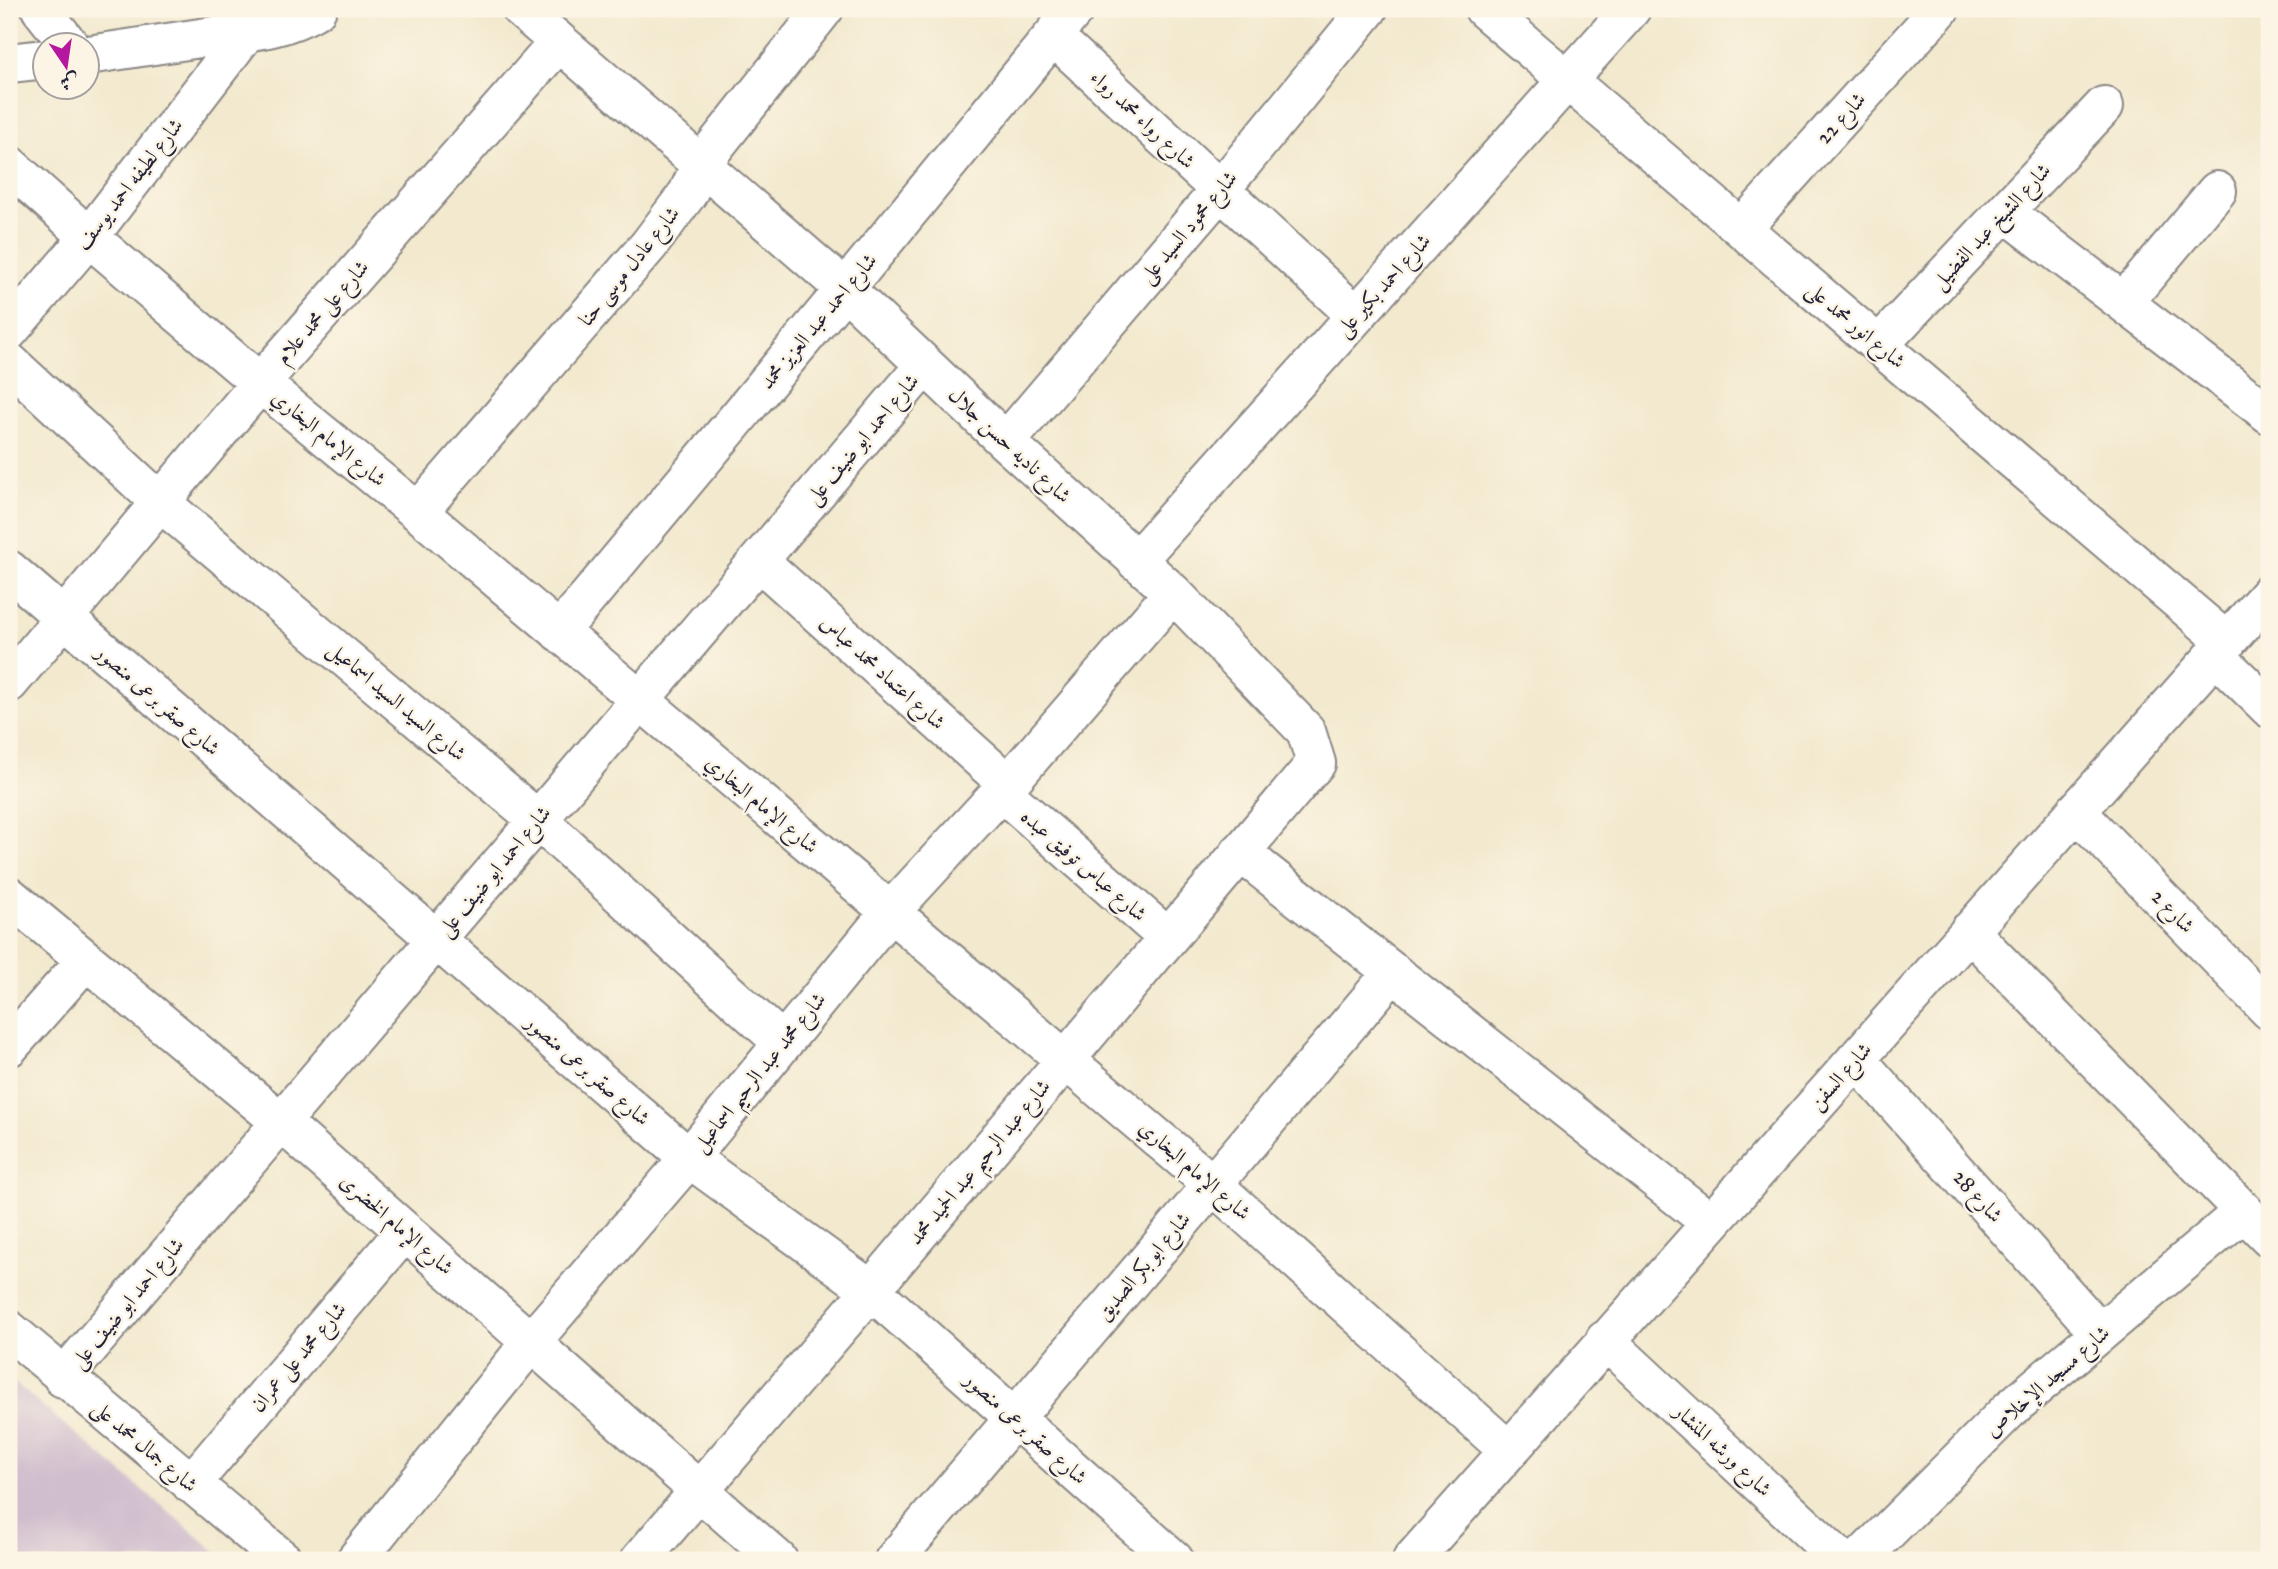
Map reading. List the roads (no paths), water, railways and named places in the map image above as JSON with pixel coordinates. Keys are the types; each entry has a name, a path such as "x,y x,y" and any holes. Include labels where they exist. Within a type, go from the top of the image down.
{"street":[{"path":"41,9 59,32"},
{"path":"102,52 215,26 277,26 317,9"},
{"name":"شارع ناديه حسن جلال","path":"521,9 845,289 1006,442 1173,593 1306,731 1316,763"},
{"name":"شارع محمود السيد على","path":"1006,442 1220,190 1368,9"},
{"name":"شارع انور محمد على","path":"1485,9 1879,345 2221,648 2269,708"},
{"name":"شارع احمد بكير على","path":"1136,561 1631,9"},
{"name":"شارع 22","path":"1742,228 1940,9"},
{"name":"شارع عادل موسى حنا","path":"418,512 649,245 688,193 701,164 807,15"},
{"name":"شارع رواء محمد رواء","path":"1064,23 1220,190 1356,315"},
{"name":"شارع احمد عبد العزيز محمد","path":"559,632 1064,23"},
{"name":"شارع لطيفه احمد يوسف","path":"9,331 89,237 215,26"},
{"name":"شارع على محمد علام","path":"9,683 260,383 559,41"},
{"path":"9,63 32,61"},
{"name":"شارع الشيخ عبد الفضيل","path":"1879,345 2104,106"},
{"name":"شارع الإمام البخاري","path":"9,165 260,383 418,512 1212,1184 1509,1451"},
{"path":"2124,303 2217,191"},
{"path":"2005,212 2269,414"},
{"name":"شارع السيد السيد اسماعيل","path":"9,362 160,502 538,820 783,1043"},
{"name":"شارع احمد ابو ضيف على","path":"64,1378 925,365"},
{"name":"شارع اعتماد محمد عباس","path":"759,561 1005,788"},
{"name":"شارع صقر برعى منصور","path":"9,570 689,1158 871,1290 1174,1560"},
{"name":"شارع محمد عبد الرحيم اسماعيل","path":"356,1560 531,1342 689,1158 890,912 1005,788 1173,593"},
{"name":"شارع السفن","path":"1412,1560 2269,594"},
{"name":"شارع عبد الرحيم عبد الحميد محمد","path":"640,1560 1316,763"},
{"name":"شارع عباس توفيق عبده","path":"1005,788 1168,938"},
{"name":"شارع 2","path":"2076,811 2269,1010"},
{"path":"1240,852 1710,1222"},
{"name":"شارع الإمام الخضرى","path":"9,896 281,1122 778,1560"},
{"path":"1969,931 2257,1224"},
{"path":"9,1046 86,960"},
{"name":"شارع ابو بكر الصديق","path":"894,1560 1393,972"},
{"name":"شارع 28","path":"1856,1059 2100,1333"},
{"name":"شارع مسجد الإخلاص","path":"1859,1560 2011,1409 2100,1333 2257,1224"},
{"name":"شارع محمد على عمران","path":"191,1484 405,1231"},
{"name":"شارع جمال محمد على","path":"9,1330 283,1560"},
{"name":"شارع ورشه المنشار","path":"1605,1340 1841,1560"}]}
